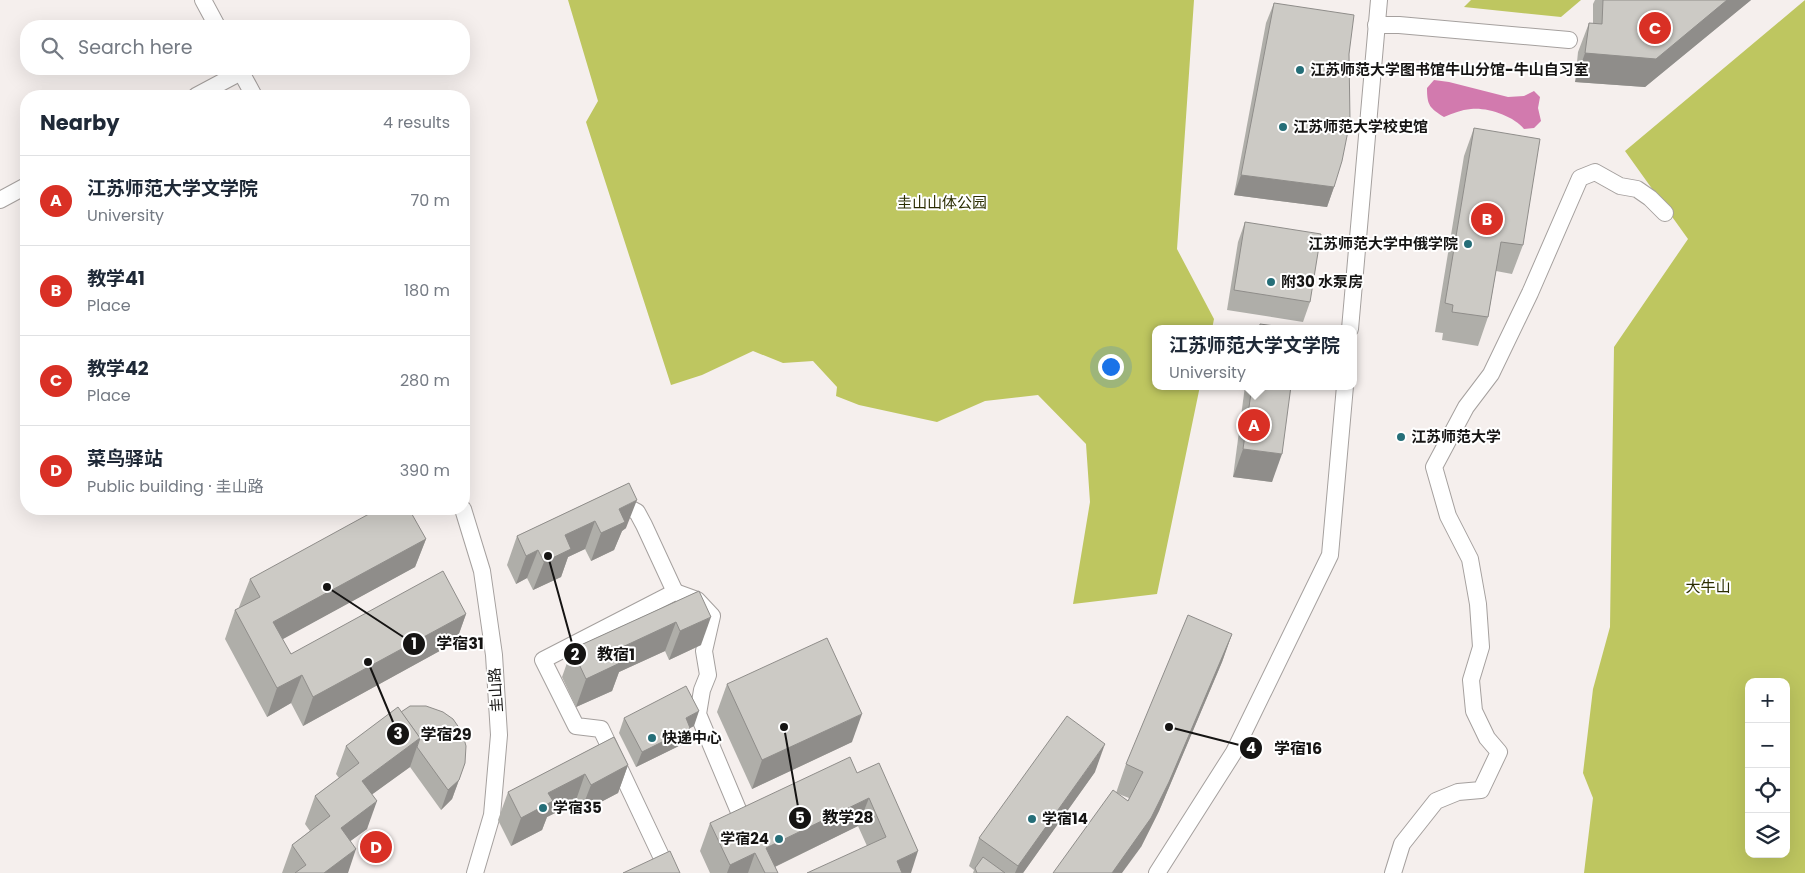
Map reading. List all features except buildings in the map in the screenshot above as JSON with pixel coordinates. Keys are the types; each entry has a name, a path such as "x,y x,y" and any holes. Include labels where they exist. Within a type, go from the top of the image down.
{"street":[{"path":"203,0 214,20"},
{"path":"1350,325 1379,0"},
{"path":"1376,25 1399,25 1569,40"},
{"path":"207,90 233,75"},
{"path":"242,75 251,90"},
{"path":"1393,873 1402,844 1436,801 1458,792 1481,790 1499,752 1487,738 1474,711 1471,680 1481,647 1478,604 1470,559 1448,516 1434,467 1466,407 1491,374 1530,293 1580,178 1595,172 1620,186 1637,189 1650,198 1665,213"},
{"path":"0,200 20,189"},
{"path":"1157,873 1234,752 1330,554 1345,390"},
{"path":"599,508 620,503 637,512 675,592 697,600 712,616 704,651 708,675 702,690 698,714 742,819"},
{"name":"圭山路","path":"465,515 482,571 494,655 499,735 492,815 476,873"},
{"path":"661,856 601,729 576,726 543,660 675,592"}],"green space":[{"name":"圭山山体公园","path":"568,0 1194,0 1177,249 1214,319 1213,325 1152,325 1152,390 1199,390 1157,594 1073,604 1090,502 1086,444 1038,395 985,401 937,422 859,405 836,396 837,387 813,361 783,363 753,351 702,375 671,385 586,122 598,101"},
{"path":"1471,0 1581,0 1561,17 1464,7"},
{"name":"大牛山","path":"1805,0 1805,873 1584,873 1593,798 1583,773 1593,689 1610,627 1614,347 1688,239 1625,151"}],"shaded area":[{"path":"1434,80 1508,97 1524,96 1534,91 1540,97 1538,108 1541,121 1534,128 1524,129 1520,124 1507,116 1485,109 1460,111 1444,117 1432,109 1429,103 1427,88"}],"place":[{"name":"教学42","path":"1655,28"},
{"name":"江苏师范大学图书馆牛山分馆-牛山自习室","path":"1300,70"},
{"name":"江苏师范大学校史馆","path":"1283,127"},
{"name":"教学41","path":"1487,219"},
{"name":"江苏师范大学中俄学院","path":"1468,244"},
{"name":"附30 水泵房","path":"1271,282"},
{"name":"江苏师范大学文学院","path":"1254,425"},
{"name":"江苏师范大学","path":"1401,437"},
{"name":"教宿1","path":"548,556"},
{"name":"学宿31","path":"327,587"},
{"name":"学宿29","path":"368,662"},
{"name":"教学28","path":"784,727"},
{"name":"学宿16","path":"1169,727"},
{"name":"快递中心","path":"652,738"},
{"name":"学宿35","path":"543,808"},
{"name":"学宿14","path":"1032,819"},
{"name":"学宿24","path":"779,839"},
{"name":"菜鸟驿站","path":"376,847"}]}
